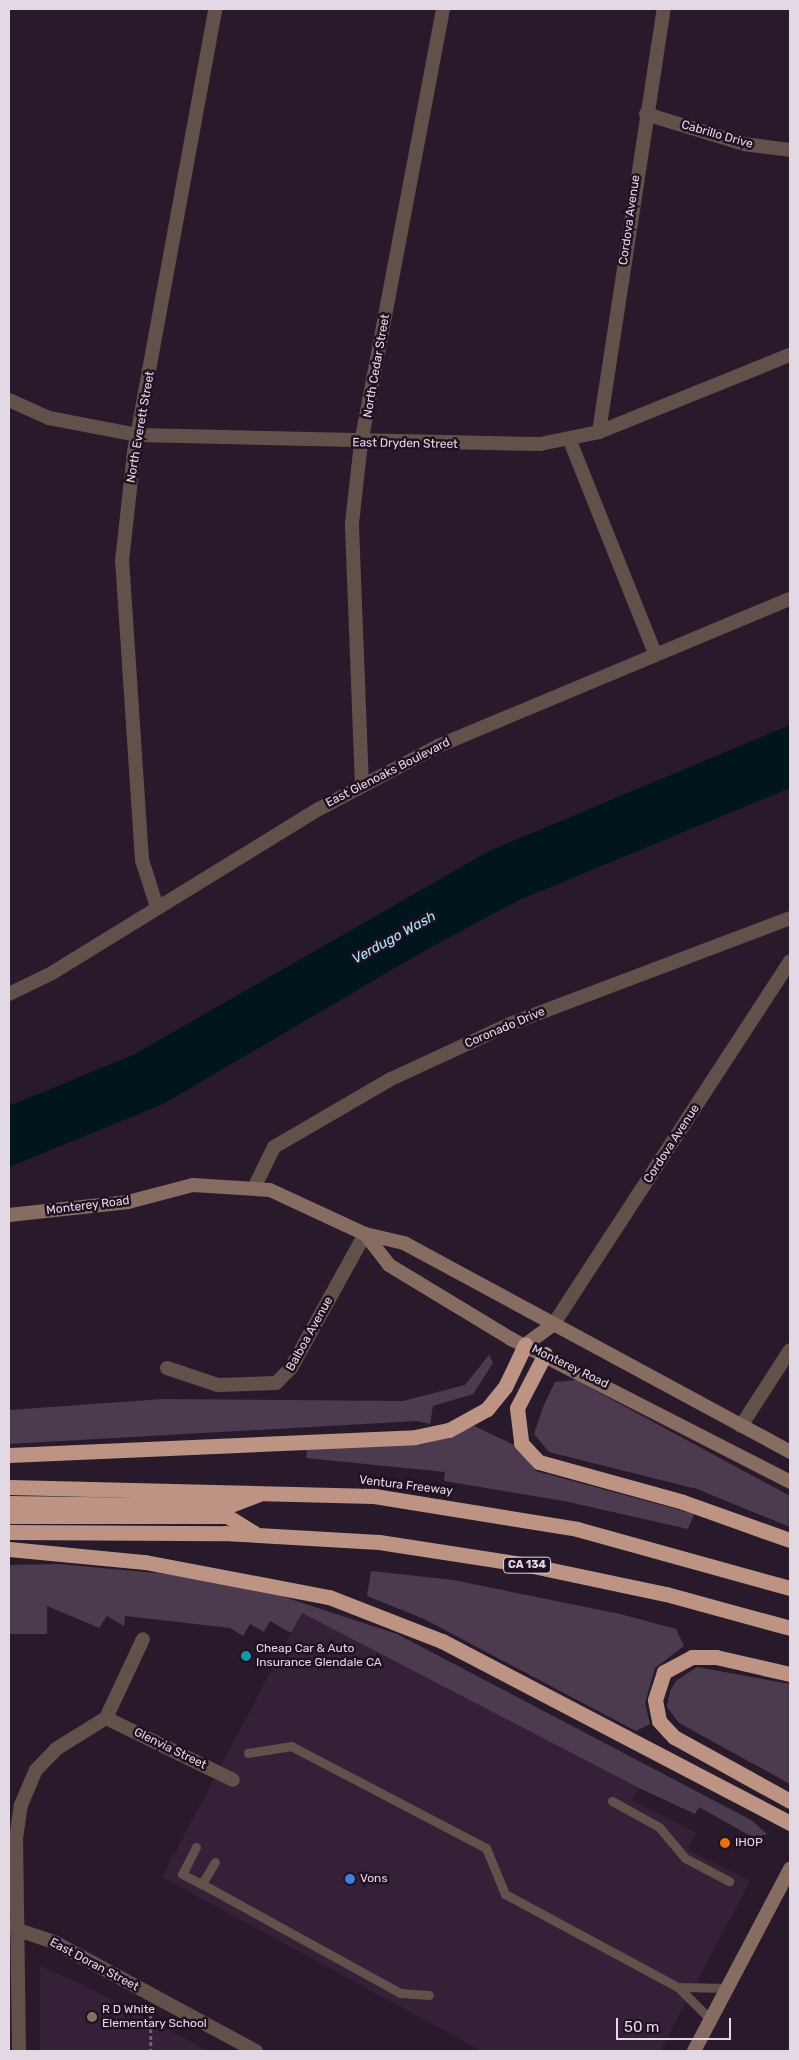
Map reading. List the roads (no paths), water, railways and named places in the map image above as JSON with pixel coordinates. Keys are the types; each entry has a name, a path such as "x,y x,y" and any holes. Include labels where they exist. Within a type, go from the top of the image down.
{"highway":[{"path":"9,1455 414,1437 449,1430 487,1409 505,1387 525,1345"},
{"path":"545,1354 517,1408 521,1443 539,1462 683,1502 790,1540"},
{"name":"Ventura Freeway","path":"9,1487 268,1491 374,1496 492,1512 586,1531 790,1588"},
{"path":"9,1503 228,1506 268,1491"},
{"path":"9,1516 227,1516 258,1535"},
{"name":"CA 134","path":"9,1532 258,1535 379,1542 528,1565 666,1594 790,1628"},
{"path":"9,1549 145,1562 329,1597 442,1641 790,1823"},
{"path":"790,1674 716,1657 692,1657 664,1672 655,1700 659,1721 674,1737 790,1801"}],"main road":[{"name":"Monterey Road","path":"9,1215 128,1202 194,1185 255,1186 365,1234 404,1243 790,1452"},
{"name":"Monterey Road","path":"365,1234 389,1266 525,1345 790,1482"},
{"path":"525,1345 553,1325"},
{"path":"545,1354 553,1325"},
{"path":"694,2051 790,1869"}],"street":[{"name":"North Everett Street","path":"157,907 142,860 122,561 138,435 215,9"},
{"name":"North Cedar Street","path":"362,786 351,563 361,442 443,9"},
{"name":"Cordova Avenue","path":"599,432 646,114 664,9"},
{"name":"Cabrillo Drive","path":"646,114 744,144 790,150"},
{"name":"East Dryden Street","path":"9,400 49,418 138,435 498,446 570,441 599,432 790,355"},
{"path":"570,441 655,653"},
{"name":"East Glenoaks Boulevard","path":"9,994 52,973 157,907 362,786 438,746 655,653 790,599"},
{"name":"Coronado Drive","path":"255,1186 274,1147 391,1078 510,1024 790,918"},
{"name":"Cordova Avenue","path":"553,1325 790,962"},
{"name":"Balboa Avenue","path":"167,1368 218,1385 276,1383 291,1368 365,1234"},
{"path":"741,1426 790,1350"},
{"path":"19,2051 14,1928 16,1839 26,1793 36,1770 56,1749 106,1718 143,1639"},
{"name":"Glenvia Street","path":"106,1718 233,1780"},
{"name":"East Doran Street","path":"14,1928 54,1942 256,2051"}],"lane":[{"path":"248,1753 291,1746 486,1848 505,1894 678,1987 710,2020"},
{"path":"612,1801 659,1827 694,1863 729,1881"},
{"path":"196,1847 182,1874 400,1993 429,1995"},
{"path":"202,1884 215,1862"},
{"path":"678,1987 728,1988"}],"water":[{"name":"Verdugo Wash","path":"790,725 790,788 519,900 424,951 163,1104 9,1167 9,1106 135,1054 489,851"}],"place":[{"name":"Cheap Car & Auto Insurance Glendale CA","path":"246,1656"},
{"name":"IHOP","path":"725,1843"},
{"name":"Vons","path":"350,1879"},
{"name":"R D White Elementary School","path":"92,2017"}]}
